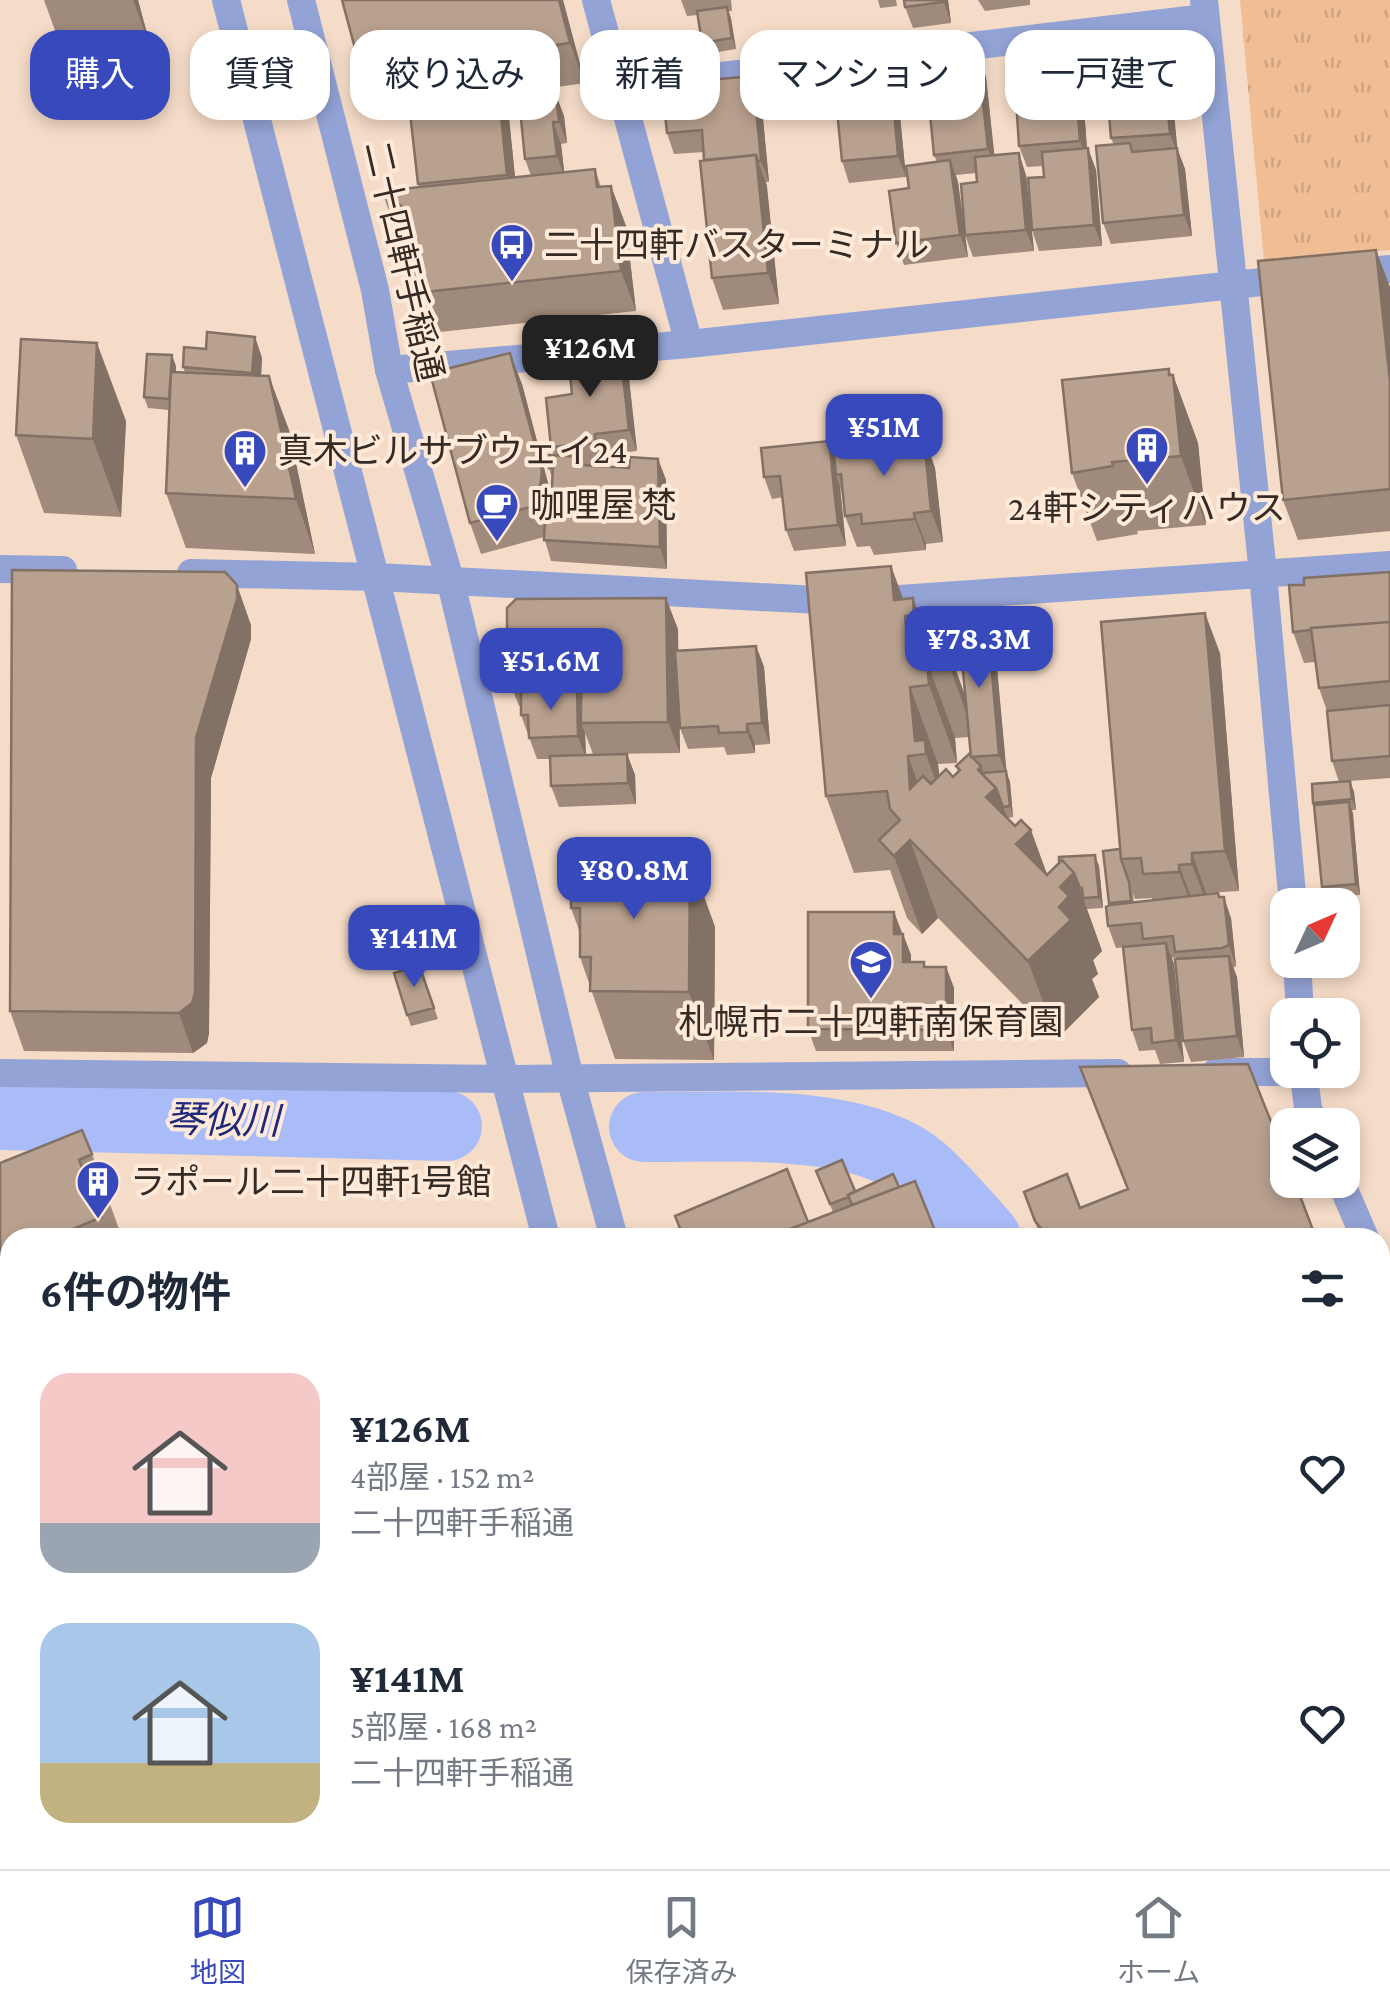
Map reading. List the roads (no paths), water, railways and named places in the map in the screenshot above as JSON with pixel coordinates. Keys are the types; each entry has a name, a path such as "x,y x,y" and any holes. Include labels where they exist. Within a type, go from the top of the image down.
{"street":[{"path":"226,0 543,1228"},
{"name":"二十四軒手稲通","path":"300,0 375,290 390,370 450,584 570,1078 611,1228"},
{"path":"596,0 604,30"},
{"path":"720,74 1205,9 1291,888"},
{"path":"629,120 689,344"},
{"path":"390,370 689,344 1390,269"},
{"path":"159,572 378,578 856,602 1390,565"},
{"path":"0,569 99,571"},
{"path":"1180,1072 1270,1071"},
{"path":"0,1073 504,1079 1140,1073"},
{"path":"1348,1198 1361,1228"}],"waterway":[{"name":"琴似川","path":"0,1115 447,1126"},
{"name":"琴似川","path":"644,1127 789,1129 863,1141 895,1153 922,1170 977,1228"}],"place":[{"name":"二十四軒バスターミナル","path":"512,283"},
{"name":"24軒シティハウス","path":"1147,486"},
{"name":"真木ビルサブウェイ24","path":"245,489"},
{"name":"咖哩屋 梵","path":"497,543"},
{"name":"札幌市二十四軒南保育園","path":"871,1000"},
{"name":"ラポール二十四軒1号館","path":"98,1220"}]}
